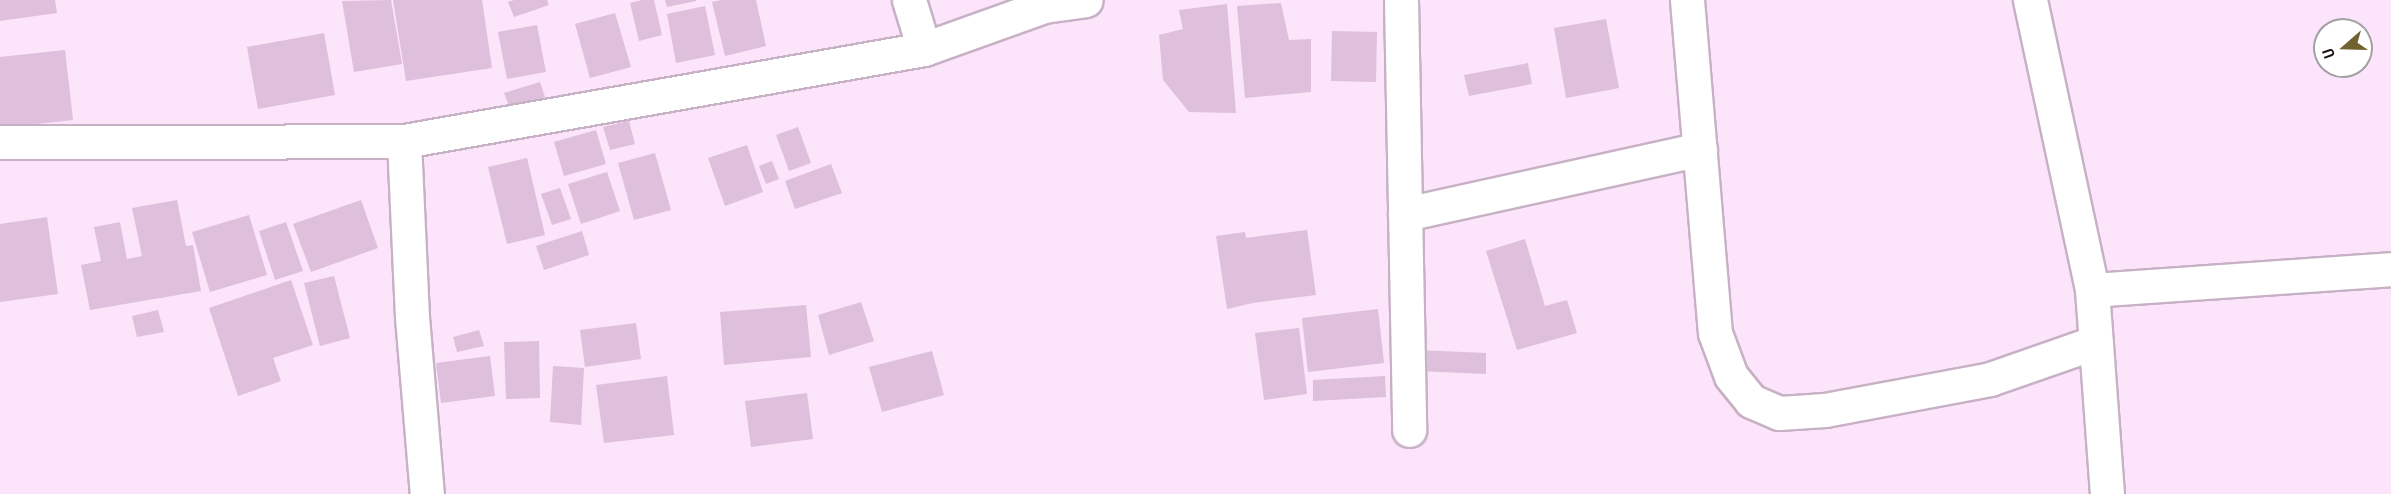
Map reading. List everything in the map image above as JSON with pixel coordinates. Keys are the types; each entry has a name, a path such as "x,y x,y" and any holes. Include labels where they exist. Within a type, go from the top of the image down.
{"street":[{"path":"909,0 924,49"},
{"path":"0,142 404,141 924,49 1044,6 1086,0"},
{"path":"1401,0 1409,430"},
{"path":"1687,0 1715,333 1731,376 1751,401 1779,413 1825,410 1990,379 2096,342"},
{"path":"2030,0 2092,290 2107,494"},
{"path":"404,141 412,317 427,494"},
{"path":"1405,214 1700,149"},
{"path":"2092,290 2391,269"}],"building":[{"path":"0,0 55,0 57,13 0,21"},
{"path":"391,0 402,64 354,72 342,1"},
{"path":"393,0 482,0 492,68 406,81"},
{"path":"547,0 549,5 514,17 508,2"},
{"path":"654,0 662,35 639,41 630,3"},
{"path":"665,0 696,0 696,1 667,7"},
{"path":"756,0 766,46 725,56 712,2"},
{"path":"1281,3 1289,40 1311,39 1311,92 1245,98 1237,6"},
{"path":"1227,4 1236,113 1189,112 1163,80 1159,35 1183,29 1179,10"},
{"path":"705,6 715,55 676,63 667,14"},
{"path":"615,13 631,67 590,78 575,24"},
{"path":"1606,19 1619,88 1566,98 1554,28"},
{"path":"537,25 546,72 507,79 498,32"},
{"path":"1332,31 1377,32 1376,82 1331,81"},
{"path":"324,33 335,95 258,109 247,47"},
{"path":"65,50 73,120 0,128 0,57"},
{"path":"1528,63 1532,84 1469,96 1464,75"},
{"path":"540,82 545,97 510,108 504,93"},
{"path":"629,121 635,144 610,150 603,127"},
{"path":"798,127 811,163 789,171 776,135"},
{"path":"596,130 606,164 564,176 554,142"},
{"path":"747,145 763,192 725,206 708,158"},
{"path":"655,153 671,210 634,220 618,163"},
{"path":"527,158 545,235 507,244 488,167"},
{"path":"772,161 779,179 766,184 759,166"},
{"path":"831,164 842,193 795,209 785,181"},
{"path":"607,172 620,211 581,224 568,184"},
{"path":"560,188 571,219 552,225 541,194"},
{"path":"177,200 186,246 193,245 201,291 90,310 81,265 101,261 94,227 120,222 127,259 142,256 132,208"},
{"path":"361,200 378,248 311,272 293,224"},
{"path":"249,215 267,275 210,292 192,232"},
{"path":"47,217 58,294 0,302 0,224"},
{"path":"286,222 303,271 275,280 259,231"},
{"path":"1307,230 1316,295 1253,303 1227,309 1216,236 1245,232 1246,238"},
{"path":"582,231 589,255 544,270 536,246"},
{"path":"1525,239 1545,306 1567,300 1577,333 1517,350 1486,251"},
{"path":"334,276 350,338 320,346 304,283"},
{"path":"291,280 313,345 273,358 281,381 238,396 209,308"},
{"path":"861,302 874,341 829,355 818,315"},
{"path":"806,305 811,357 724,365 720,312"},
{"path":"1378,309 1384,363 1308,372 1302,318"},
{"path":"158,310 164,332 137,337 132,316"},
{"path":"636,323 641,359 585,367 580,330"},
{"path":"1299,328 1307,394 1264,400 1255,333"},
{"path":"479,330 484,346 457,352 453,337"},
{"path":"539,341 540,398 506,399 504,342"},
{"path":"1417,350 1486,353 1486,374 1417,371"},
{"path":"932,351 944,395 882,412 869,367"},
{"path":"490,356 495,396 441,403 436,363"},
{"path":"553,366 584,368 581,425 550,422"},
{"path":"667,376 674,435 604,443 596,385"},
{"path":"1385,376 1386,397 1313,401 1313,380"},
{"path":"807,393 813,439 751,447 745,401"}]}
